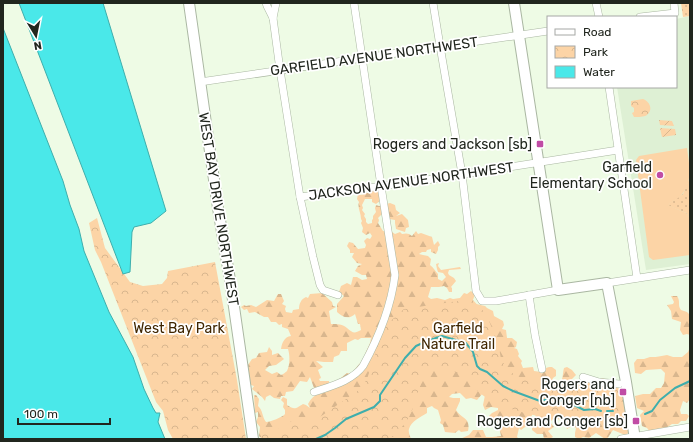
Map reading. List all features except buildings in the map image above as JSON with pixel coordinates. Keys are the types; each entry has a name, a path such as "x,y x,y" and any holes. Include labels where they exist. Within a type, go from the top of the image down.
{"street":[{"name":"WEST BAY DRIVE NORTHWEST","path":"189,3 217,204 231,286 253,439"},
{"path":"266,3 273,18 300,197 313,257 320,285 323,290 338,295"},
{"path":"273,18 276,3"},
{"path":"314,392 333,386 360,370 370,354 380,332 389,307 395,275 354,3"},
{"path":"433,3 462,174 476,291 482,301 496,301 690,270"},
{"path":"514,3 558,290"},
{"path":"596,3 598,16"},
{"path":"649,16 675,13 674,3"},
{"name":"GARFIELD AVENUE NORTHWEST","path":"200,82 547,31"},
{"path":"609,88 637,278"},
{"name":"JACKSON AVENUE NORTHWEST","path":"300,197 618,150"},
{"path":"607,283 635,438"},
{"path":"529,295 542,369"},
{"path":"583,377 598,382 618,384"},
{"path":"622,439 635,438 690,427"}],"shaded area":[{"name":"Garfield Elementary School","path":"690,16 690,264 646,270 617,88 677,88 677,19"}],"green space":[{"path":"681,3 690,3 690,16 683,17"},
{"path":"643,99 650,106 649,113 641,117 634,117 632,113 634,112 634,108 631,106 631,101"},
{"path":"659,120 672,121 674,126 660,125"},
{"path":"660,128 675,129 676,135 662,137"},
{"path":"687,148 690,171 686,188 682,195 668,205 686,213 690,218 690,255 653,260 649,257 636,160 639,156"},
{"path":"690,177 690,218 686,213 667,205 683,194"},
{"path":"372,191 377,191 380,194 381,200 376,204 372,202 372,199 365,199 362,205 362,210 368,224 372,223 373,216 376,212 376,205 379,206 390,203 395,205 396,210 400,213 396,216 402,214 408,220 409,227 406,228 405,232 396,229 395,220 389,219 383,213 378,218 378,223 383,231 392,232 395,234 400,232 402,234 410,234 412,236 416,231 418,234 421,233 432,237 434,245 438,241 440,245 436,254 431,252 431,249 419,254 428,256 431,259 430,265 438,274 438,279 442,281 446,277 443,273 438,272 436,264 439,263 438,266 441,270 460,267 461,269 449,270 448,273 456,281 451,287 452,292 449,292 444,286 431,287 428,297 431,299 453,299 460,298 464,293 467,294 471,291 475,294 472,303 485,306 493,311 494,316 503,321 504,325 502,329 506,330 507,338 512,338 517,342 516,347 514,348 517,349 523,368 533,367 534,371 541,372 542,374 546,368 552,367 556,370 556,376 552,381 557,385 562,380 564,368 567,367 576,375 571,380 573,386 577,387 584,381 589,382 602,378 616,383 628,394 623,400 627,406 624,410 630,432 625,435 613,430 607,439 596,433 589,438 583,437 579,439 575,437 576,428 572,426 567,429 564,418 555,417 550,422 554,427 548,431 553,437 544,439 543,434 537,434 532,430 533,421 537,413 533,412 531,418 526,419 528,425 521,430 519,428 517,437 519,439 460,439 469,435 473,430 483,430 486,437 501,436 497,426 492,425 489,416 498,410 498,408 491,407 485,410 483,405 485,395 483,393 477,400 471,398 466,399 460,393 452,394 449,397 460,398 456,410 467,421 469,426 468,431 461,432 459,430 455,433 445,432 443,425 440,423 441,420 438,410 432,406 427,408 427,413 410,426 409,431 411,439 262,439 259,436 260,427 256,422 258,412 255,413 254,395 256,395 259,399 258,406 261,409 266,422 282,417 285,414 283,407 284,403 281,400 283,397 287,399 287,405 292,408 297,408 303,404 310,408 308,404 314,396 324,393 347,373 353,374 358,366 365,360 365,354 371,338 355,339 347,343 347,351 341,351 339,355 334,357 333,362 316,361 323,367 318,370 321,378 319,379 320,381 329,381 329,385 325,389 314,388 310,377 307,382 300,381 293,391 286,392 285,396 281,396 280,399 274,398 270,395 266,397 265,401 252,389 254,386 248,384 246,368 252,359 256,358 259,353 267,352 269,347 272,351 272,355 278,353 284,359 276,365 269,366 265,370 272,374 277,372 281,375 287,371 289,363 288,349 281,349 284,341 291,336 288,329 282,327 282,324 279,325 276,322 271,322 268,317 264,317 255,312 249,313 247,309 244,310 241,307 244,305 251,305 256,307 267,300 274,301 278,294 281,294 284,301 282,304 286,306 286,312 292,313 293,310 299,309 302,300 306,297 308,298 310,294 322,293 332,302 333,306 336,307 329,311 331,324 342,325 354,332 361,330 355,314 350,317 341,315 337,312 337,304 344,296 339,292 341,286 347,283 351,285 353,277 357,277 362,280 367,279 366,275 362,275 355,271 358,266 362,264 357,263 352,257 354,253 350,253 347,246 349,242 353,243 358,249 365,248 366,245 364,241 367,238 370,239 372,236 370,233 366,235 362,232 362,221 359,202 357,199 358,194 362,195"},
{"name":"West Bay Park","path":"97,218 105,248 130,282 143,286 162,284 167,278 168,271 215,262 237,380 246,439 173,439 168,430 163,411 156,402 95,250 89,223"},
{"path":"671,296 677,296 681,310 690,315 690,335 683,335 680,330 681,322 672,319 671,311 667,305 673,304 674,302"},
{"name":"Garfield Nature Trail","path":"472,299 486,314 498,342 501,359 507,369 516,376 527,379 621,389 629,428 614,424 547,418 516,410 489,399 458,373 448,369 438,369 429,373 425,377 409,417 400,430 389,439 262,439 261,433 273,432 292,421 303,422 317,419 359,390 367,379 384,327 404,309"},
{"path":"690,347 690,399 687,403 683,401 680,410 681,414 687,414 689,416 686,421 681,421 678,424 672,424 666,428 659,428 658,431 650,432 647,428 642,426 640,415 644,411 637,408 635,396 650,394 656,388 661,388 664,383 665,373 661,369 646,370 641,374 635,373 634,363 637,359 650,357 667,355 682,357 688,352"}],"water":[{"path":"19,3 103,3 166,211 151,223 134,227 132,232 130,272 123,274"},
{"path":"3,28 63,181 79,229 84,251 109,312 133,357 144,389 156,413 160,413 158,422 165,439 3,439"}],"waterway":[{"path":"316,439 325,435 346,419 374,407 380,401 380,395 405,358 416,346 442,336 466,343 473,352 477,366 487,372 503,386 513,391 540,401 553,398 572,404 584,410 595,409 601,411"},
{"path":"645,414 652,411 660,400 675,388 690,381"},
{"path":"607,411 613,411"}],"place":[{"name":"Rogers and Jackson [sb]","path":"540,144"},
{"name":"Garfield Elementary School","path":"660,175"},
{"name":"Rogers and Conger [nb]","path":"623,392"},
{"name":"Rogers and Conger [sb]","path":"636,421"}]}
